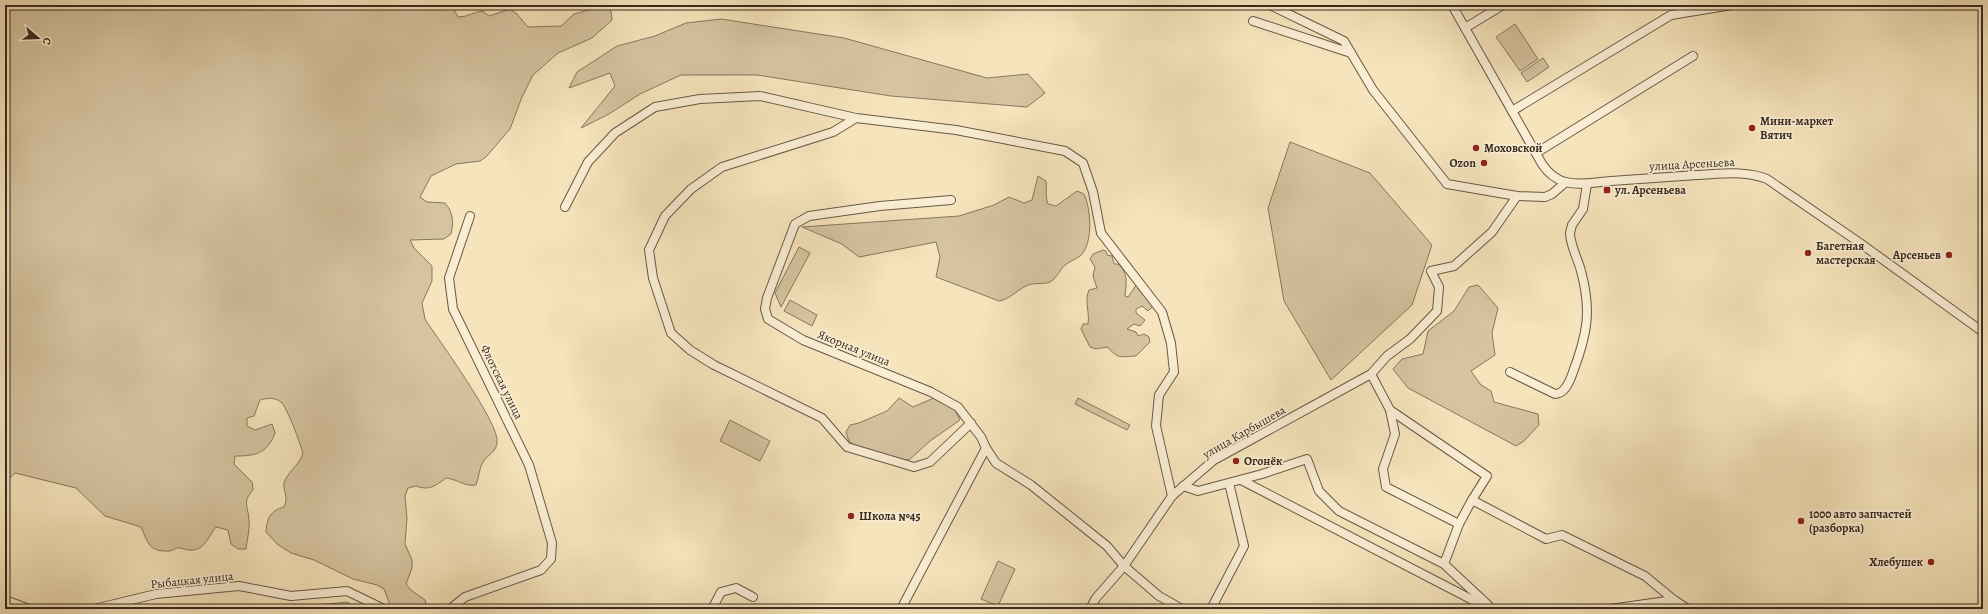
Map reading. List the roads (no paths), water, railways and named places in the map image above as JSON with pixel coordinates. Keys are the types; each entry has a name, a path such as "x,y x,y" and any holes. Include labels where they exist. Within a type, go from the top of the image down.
{"street":[{"path":"1270,5 1344,41 1373,90 1447,184 1518,196 1545,197 1552,194 1566,182"},
{"name":"улица Арсеньева","path":"1452,5 1548,173 1566,182 1587,184 1656,177 1721,174 1760,176 1767,179 1860,243 1983,332"},
{"path":"1465,28 1503,5"},
{"path":"1512,111 1671,15 1732,5"},
{"path":"1253,21 1351,53"},
{"path":"1536,153 1693,56"},
{"path":"565,207 588,162 615,132 655,107 700,98 760,96 856,118 956,130 1065,151 1083,163 1093,192 1101,234 1162,312 1171,343 1174,372 1159,395 1156,426 1172,496"},
{"path":"856,118 833,132 722,167 691,189 665,216 649,250 653,278 672,333 690,350 714,365 822,418 847,447 914,467 930,462 971,423"},
{"path":"1510,372 1555,394 1564,390 1572,378 1588,324 1588,305 1585,285 1570,233 1572,225 1584,209 1587,184"},
{"name":"улица Карбышева","path":"1090,609 1096,598 1124,566 1172,496 1183,486 1214,460 1371,374 1387,356 1410,339 1437,311 1439,287 1431,271 1454,266 1492,232 1518,196"},
{"name":"Якорная улица","path":"951,200 880,206 809,216 795,224 767,298 765,309 768,319 803,340 932,392 958,407 981,437 986,448 996,462 1032,485 1107,546 1124,566 1159,596 1182,609"},
{"name":"Флотская улица","path":"450,609 465,597 541,570 551,559 552,544 528,465 453,308 449,278 470,216"},
{"path":"1371,374 1390,410 1395,434 1383,469 1386,487 1459,524"},
{"path":"1390,410 1487,476 1459,524 1444,564"},
{"path":"901,609 986,448"},
{"path":"1183,486 1198,491 1241,480 1307,459 1319,491 1339,510 1444,564 1488,604 1490,609"},
{"path":"1241,480 1490,609"},
{"path":"1211,609 1244,546 1229,483"},
{"path":"1472,500 1546,539 1562,535 1645,576 1674,600 1688,609"},
{"name":"Рыбацкая улица","path":"94,609 156,594 239,586 291,596 347,590 384,609"},
{"path":"712,609 721,592 736,588 754,597"},
{"path":"5,600 29,609"},
{"path":"1610,609 1674,600"}],"place":[{"name":"Мини-маркет Вятич","path":"1752,128"},
{"name":"Моховской","path":"1476,148"},
{"name":"Ozon","path":"1484,163"},
{"name":"ул. Арсеньева","path":"1607,190"},
{"name":"Багетная мастерская","path":"1808,253"},
{"name":"Арсеньев","path":"1949,255"},
{"name":"Огонёк","path":"1236,461"},
{"name":"Школа №45","path":"851,516"},
{"name":"1000 авто запчастей (разборка)","path":"1801,521"},
{"name":"Хлебушек","path":"1931,562"}]}
